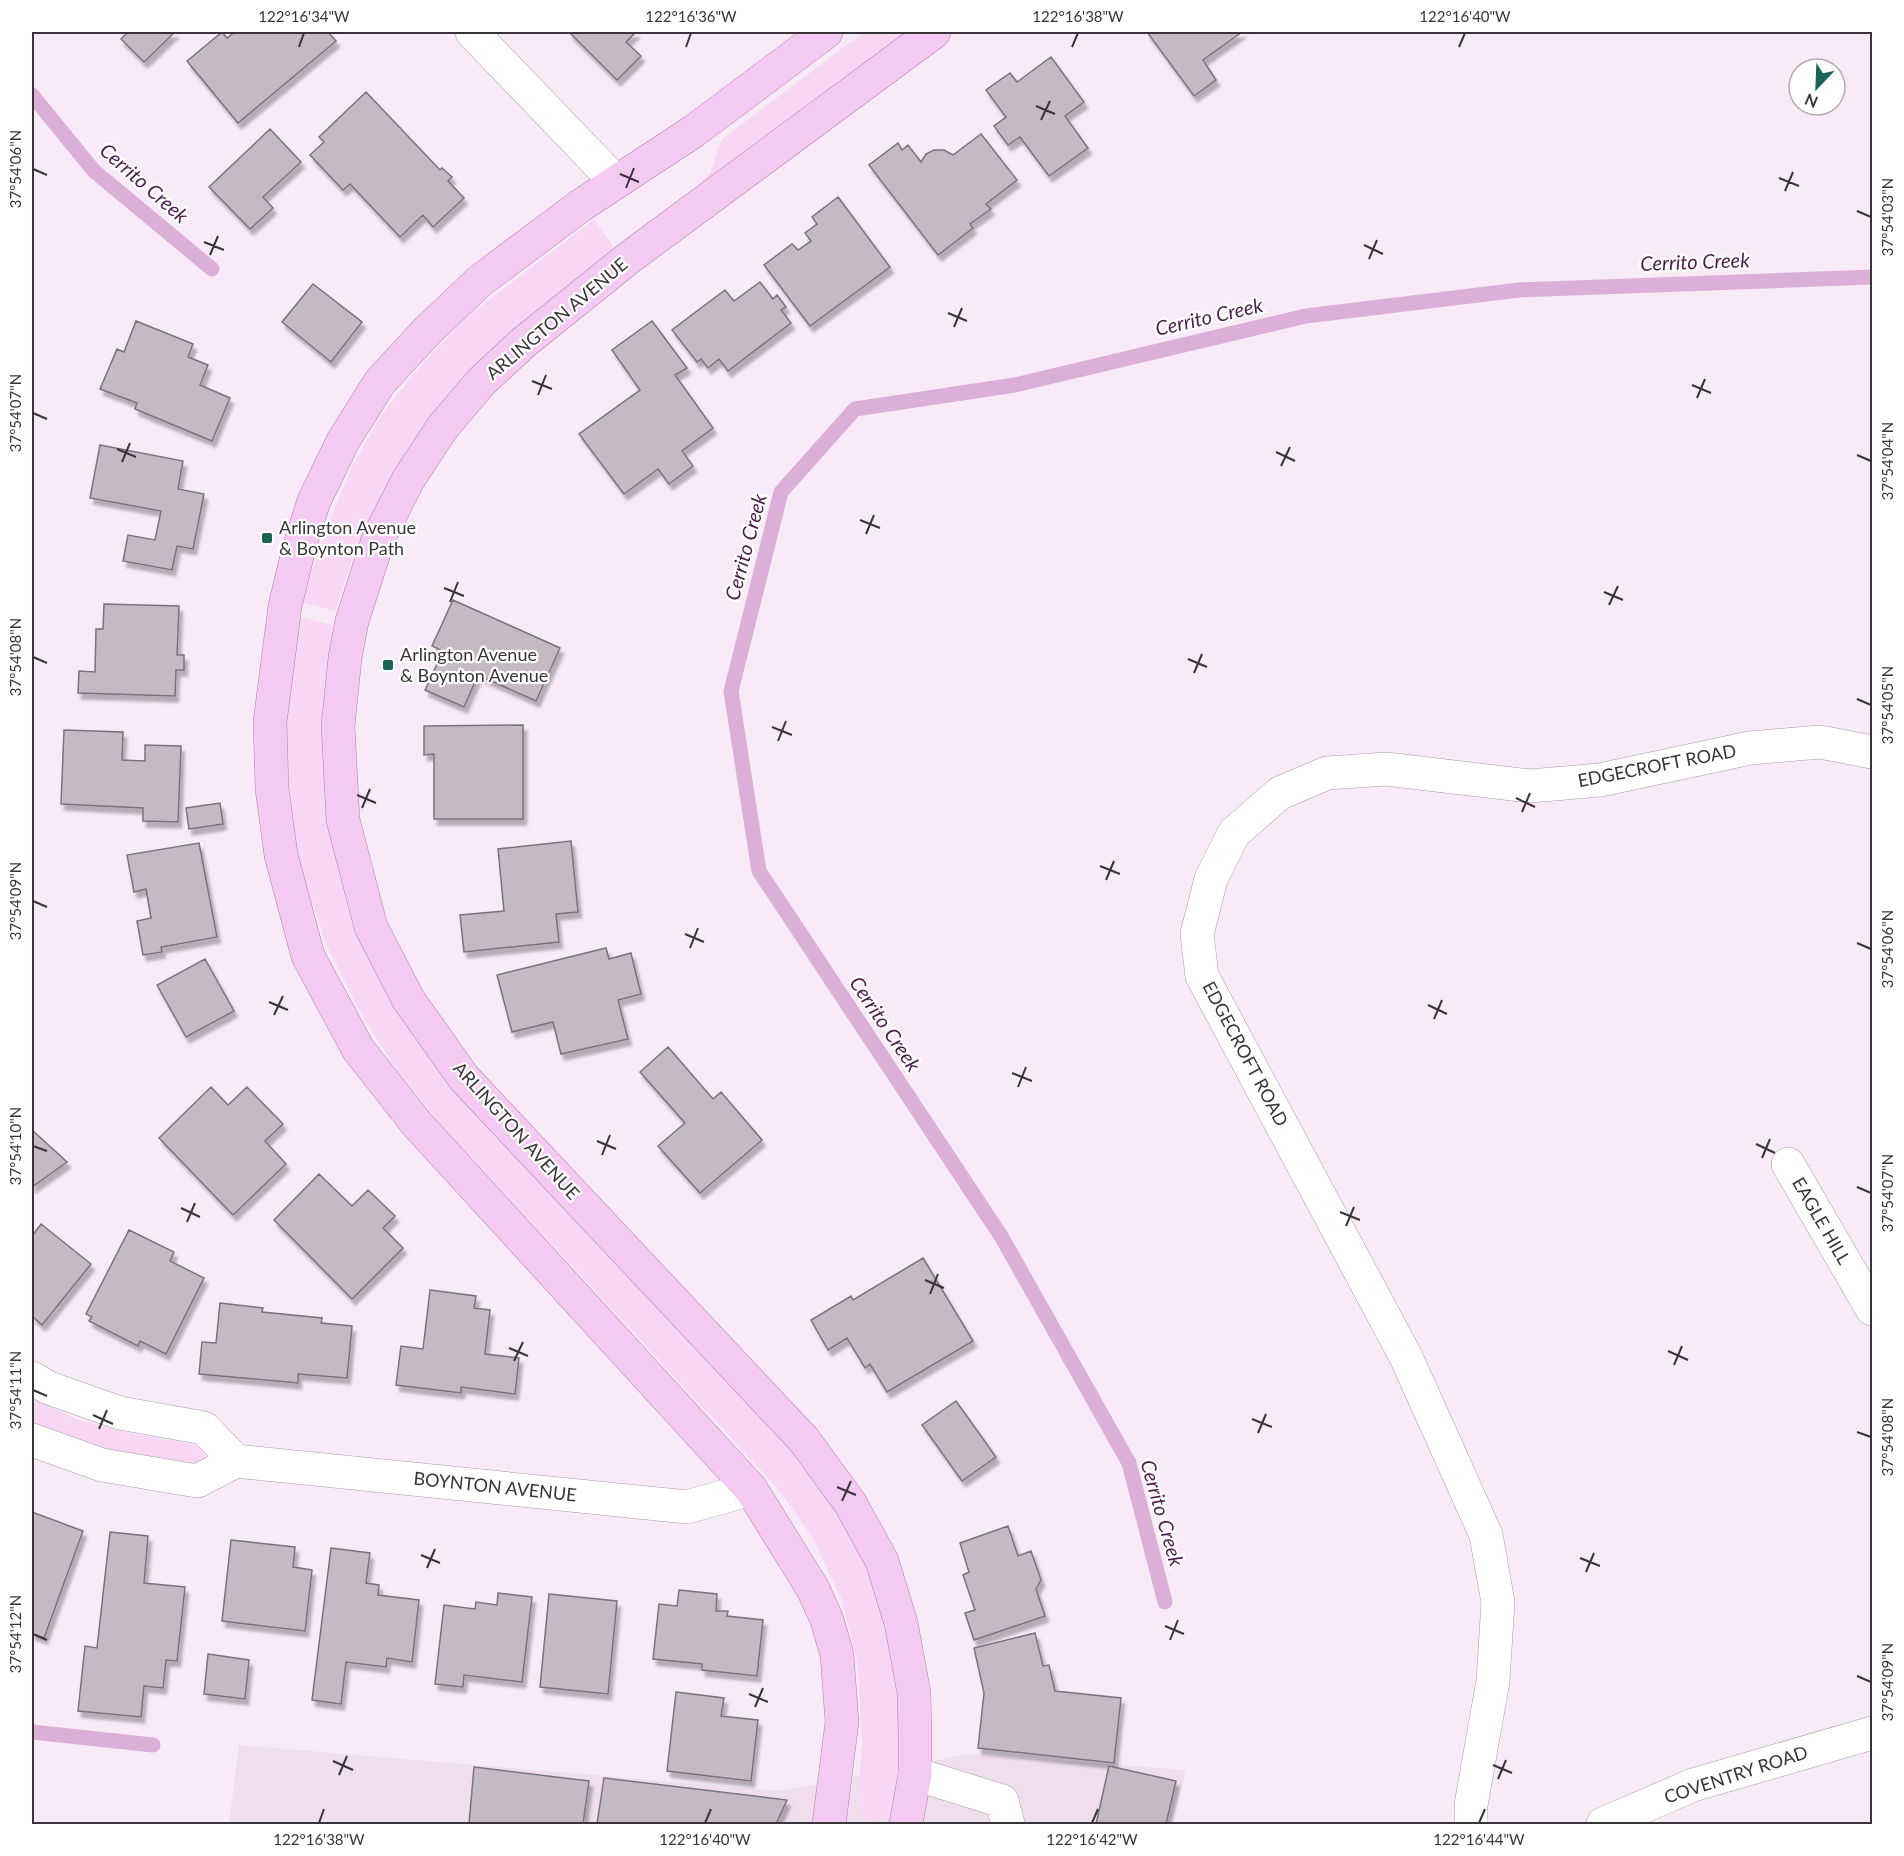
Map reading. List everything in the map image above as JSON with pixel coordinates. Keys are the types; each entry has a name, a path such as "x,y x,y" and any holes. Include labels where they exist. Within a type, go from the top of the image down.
{"main road":[{"path":"826,32 694,132 580,206 481,280 428,330 380,382 343,441 314,501 299,548 285,606 270,722 272,789 280,855 308,956 358,1049 417,1124 751,1489 813,1589 827,1620 837,1655 842,1722 829,1824"},
{"name":"ARLINGTON AVENUE","path":"906,1824 915,1774 914,1693 901,1623 882,1561 850,1503 804,1440 464,1078 408,999 371,927 343,820 338,726 345,658 352,621 380,537 408,480 442,428 481,382 523,343 630,257 934,32"}],"street":[{"path":"472,32 616,182"},
{"name":"EDGECROFT ROAD","path":"1471,1824 1471,1805 1493,1681 1498,1602 1485,1535 1406,1357 1202,976 1197,934 1211,879 1234,833 1280,793 1328,773 1386,769 1530,786 1600,780 1750,748 1820,742 1872,752"},
{"name":"EAGLE HILL","path":"1788,1164 1872,1309"},
{"path":"32,1378 50,1388 120,1413 204,1428 236,1461 197,1481 102,1465 32,1440"},
{"name":"BOYNTON AVENUE","path":"236,1461 687,1507 751,1489"},
{"name":"COVENTRY ROAD","path":"1603,1824 1693,1785 1872,1733"},
{"path":"915,1774 1002,1801 1008,1824"}],"shaded area":[{"path":"864,32 909,32 737,159 699,184 710,173 722,139"},
{"path":"594,219 617,252 378,502 353,557 335,611 302,602 326,529 352,467 381,415 417,370 463,320"},
{"path":"298,617 333,625 323,727 361,933 826,1490 860,1542 877,1588 904,1721 902,1756 894,1807 889,1817 880,1822 868,1820 861,1814 857,1804 862,1747 858,1667 842,1600 812,1537 779,1490 444,1128 393,1065 357,1006 326,944 302,872 292,824 285,676"},
{"path":"32,1398 79,1420 134,1434 192,1444 204,1451 203,1463 197,1466 120,1454 79,1443 32,1424"},
{"path":"239,1745 782,1791 968,1754 1186,1770 1172,1824 229,1824"}],"building":[{"path":"128,32 175,32 144,62 121,39"},
{"path":"222,32 227,38 235,32 328,32 336,41 238,123 187,61"},
{"path":"569,32 636,32 626,42 641,56 617,80"},
{"path":"1147,32 1242,32 1203,60 1216,80 1194,96"},
{"path":"1051,57 1084,102 1065,116 1088,148 1049,176 1020,137 1008,145 994,126 1006,117 986,90 1010,73 1017,82"},
{"path":"366,92 440,170 442,168 452,177 448,181 464,198 433,227 423,215 400,237 350,184 343,190 310,155 324,142 319,137"},
{"path":"270,129 301,162 263,197 273,208 250,229 209,187"},
{"path":"981,134 1017,180 986,204 991,209 970,224 973,228 938,255 869,165 898,143 902,150 908,145 921,162 926,154 934,150 944,150 953,155"},
{"path":"838,197 890,267 810,326 764,265 792,244 798,250 811,241 805,233 817,224 812,217"},
{"path":"760,282 773,299 777,295 786,307 781,310 791,323 728,371 719,359 708,368 701,359 697,362 672,330 725,290 734,301"},
{"path":"313,284 362,322 331,362 282,322"},
{"path":"136,321 193,344 188,357 208,365 200,385 230,398 212,441 135,409 137,403 100,389 117,349 124,352"},
{"path":"652,321 687,368 675,375 713,428 682,451 693,466 669,484 658,469 624,494 579,434 640,390 612,350"},
{"path":"100,445 183,461 178,489 204,494 193,549 177,546 172,570 123,561 128,535 155,540 161,511 90,498"},
{"path":"453,600 560,648 536,701 478,675 464,707 425,690 443,651 432,646"},
{"path":"104,604 179,606 177,655 184,655 184,670 176,670 175,696 78,693 79,671 95,672 96,629 103,629"},
{"path":"523,725 523,819 434,819 434,754 424,755 424,726"},
{"path":"64,730 123,732 122,760 145,761 145,745 181,746 178,822 143,821 143,808 61,804"},
{"path":"220,803 223,824 189,829 186,808"},
{"path":"571,841 578,912 556,914 559,942 464,952 460,915 504,911 498,849"},
{"path":"199,843 217,937 161,947 162,952 143,955 137,921 151,918 146,889 134,892 127,855"},
{"path":"606,948 609,959 631,953 641,994 618,1000 628,1039 561,1054 553,1022 512,1032 497,975"},
{"path":"205,959 234,1011 186,1037 157,985"},
{"path":"668,1047 713,1099 721,1092 762,1140 700,1193 658,1146 685,1123 640,1072"},
{"path":"211,1087 228,1105 247,1087 283,1124 265,1141 286,1164 233,1215 159,1138"},
{"path":"32,1130 67,1162 32,1187"},
{"path":"319,1174 352,1206 368,1190 395,1216 383,1228 403,1248 352,1299 274,1220"},
{"path":"41,1224 91,1264 42,1325 32,1316 32,1236"},
{"path":"129,1230 174,1252 170,1261 204,1278 166,1354 140,1341 138,1346 89,1321 92,1317 86,1314"},
{"path":"923,1258 973,1341 887,1392 870,1364 865,1368 847,1338 828,1350 811,1320 851,1296 853,1300"},
{"path":"430,1290 476,1296 474,1308 490,1310 485,1354 519,1358 515,1394 461,1387 461,1393 396,1385 401,1346 423,1349"},
{"path":"220,1303 263,1308 262,1312 322,1318 321,1323 352,1326 347,1378 298,1374 298,1383 199,1374 202,1342 216,1343"},
{"path":"956,1401 996,1457 962,1481 922,1425"},
{"path":"32,1512 83,1531 44,1638 32,1634"},
{"path":"1008,1526 1018,1556 1031,1551 1041,1580 1036,1589 1045,1616 974,1640 965,1613 975,1610 963,1575 969,1572 960,1543"},
{"path":"110,1532 148,1536 144,1583 185,1587 177,1661 166,1660 163,1688 144,1686 141,1717 78,1711 85,1646 97,1648"},
{"path":"231,1540 295,1547 293,1567 312,1570 305,1631 222,1621"},
{"path":"331,1548 370,1553 366,1583 379,1585 378,1595 419,1600 412,1662 387,1658 386,1667 346,1662 341,1704 312,1700"},
{"path":"679,1590 717,1594 716,1611 728,1611 727,1616 763,1620 757,1676 702,1670 702,1664 653,1659 659,1604 677,1606"},
{"path":"498,1593 532,1597 522,1682 464,1675 463,1687 435,1684 444,1605 475,1609 476,1602 497,1605"},
{"path":"549,1594 617,1601 608,1694 540,1687"},
{"path":"1035,1633 1043,1666 1049,1665 1055,1691 1121,1698 1114,1763 978,1748 984,1693 974,1648"},
{"path":"208,1654 249,1660 245,1699 204,1694"},
{"path":"676,1692 724,1698 721,1716 758,1720 751,1781 667,1771"},
{"path":"1109,1766 1176,1781 1166,1824 1096,1824"},
{"path":"474,1767 589,1781 583,1824 469,1824"},
{"path":"604,1778 787,1800 776,1824 597,1824"}],"waterway":[{"name":"Cerrito Creek","path":"32,95 94,171 212,269"},
{"name":"Cerrito Creek","path":"1165,1602 1129,1463 1001,1236 759,871 731,691 781,492 855,409 1015,385 1306,316 1519,290 1872,277"},
{"name":"Cerrito Creek","path":"32,1732 153,1745"}],"place":[{"name":"Arlington Avenue & Boynton Path","path":"267,538"},
{"name":"Arlington Avenue & Boynton Avenue","path":"388,665"}]}
